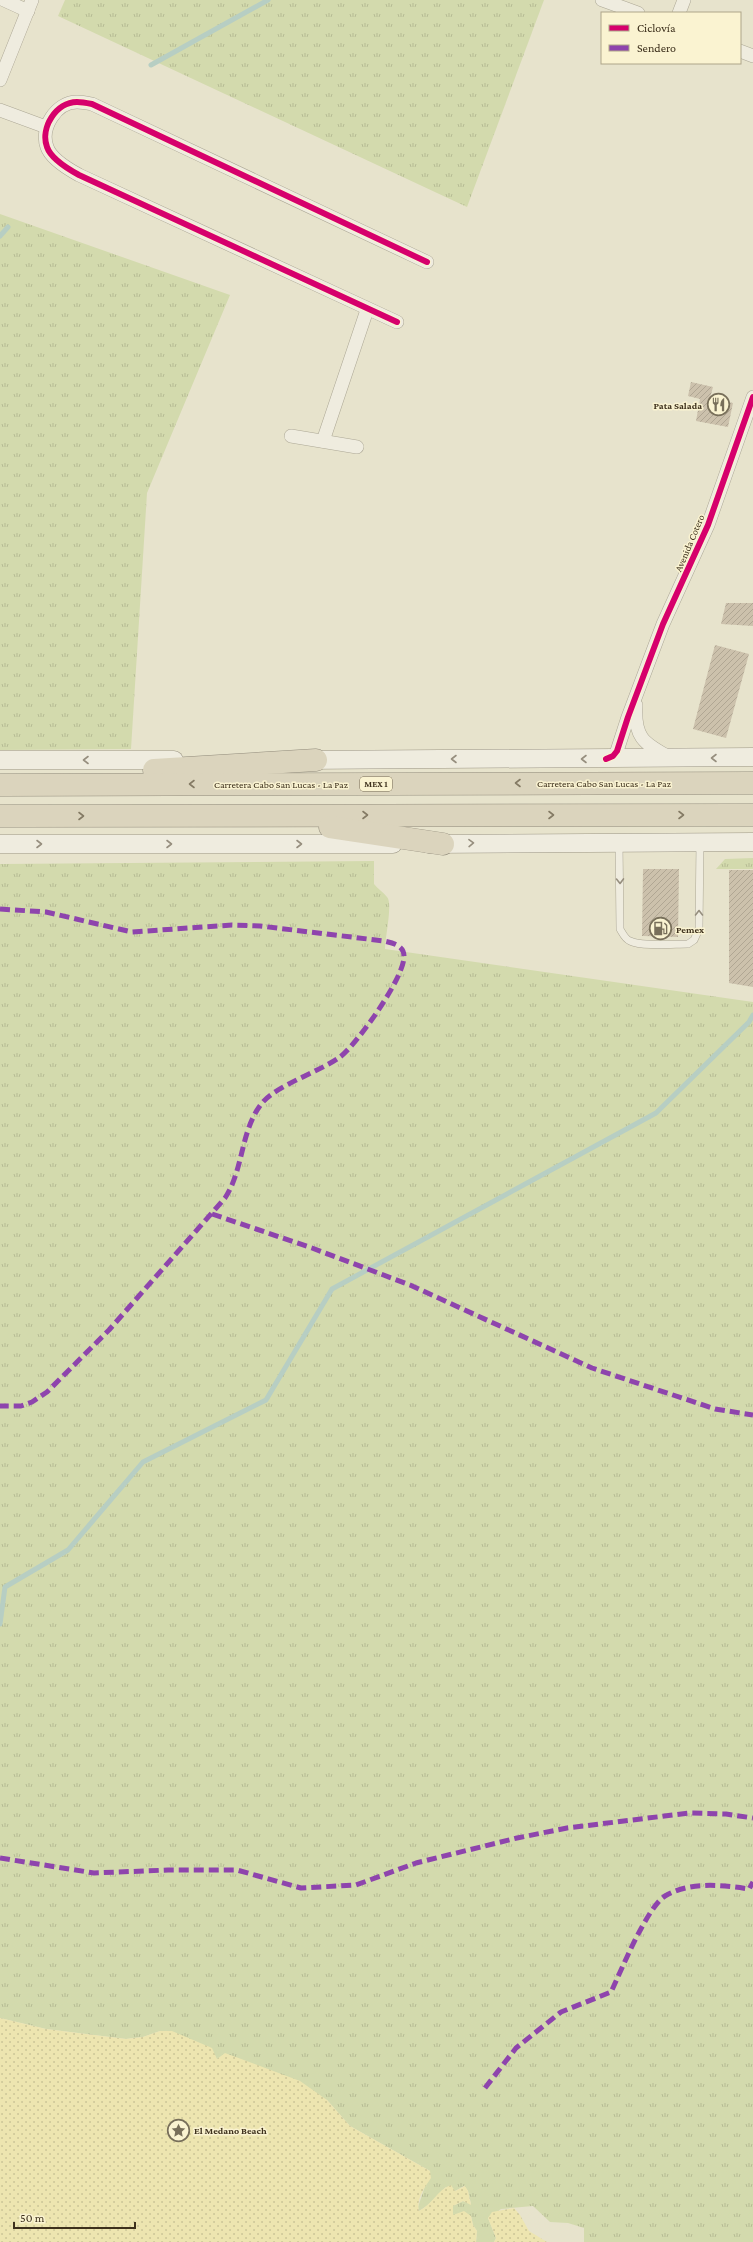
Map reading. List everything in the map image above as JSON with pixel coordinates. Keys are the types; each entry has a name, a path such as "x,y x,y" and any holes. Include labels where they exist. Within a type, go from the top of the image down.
{"highway":[{"path":"0,785 102,771 169,770 316,760"},
{"name":"Carretera Cabo San Lucas - La Paz","path":"0,785 753,783"},
{"path":"226,815 280,827 340,827 443,844"},
{"path":"0,816 753,815"}],"main road":[{"path":"0,760 753,758"},
{"path":"0,844 753,842"}],"street":[{"path":"0,80 30,6 4,0"},
{"path":"602,0 635,12"},
{"path":"680,12 684,0"},
{"path":"741,51 753,56"},
{"path":"397,322 367,310 79,175 56,159 47,147 46,127 54,114 66,104 76,102 92,104 427,262"},
{"path":"0,110 46,127"},
{"path":"323,442 367,310"},
{"name":"Avenida Cotero","path":"638,695 663,624 708,525 753,397"},
{"path":"291,436 357,447"},
{"path":"638,695 636,719 639,735 648,746 671,758"},
{"path":"606,758 613,756 617,751 628,717 638,695"}],"lane":[{"path":"619,842 620,929 624,936 630,941 643,944 688,944 698,935 700,842"}],"green space":[{"path":"65,0 544,0 467,207 58,16"},
{"path":"0,214 230,295 147,493 131,749 0,750"},
{"path":"753,858 753,869 716,869 725,859"},
{"path":"374,861 374,884 389,900 385,949 753,1002 753,2242 584,2242 584,2228 568,2223 550,2222 533,2206 501,2209 488,2218 496,2238 494,2242 476,2242 477,2231 473,2225 471,2216 453,2215 453,2206 463,2201 471,2204 468,2191 464,2186 455,2191 446,2187 430,2203 419,2211 418,2207 430,2171 350,2126 327,2100 217,2059 160,2031 143,2037 126,2039 46,2029 0,2018 0,864"}],"sand":[{"name":"El Medano Beach","path":"0,2018 46,2029 126,2039 143,2037 160,2031 172,2031 212,2048 217,2059 225,2053 300,2081 327,2100 350,2126 430,2171 431,2178 420,2198 418,2207 419,2211 428,2205 446,2187 451,2185 455,2191 465,2186 468,2191 471,2205 463,2201 453,2206 453,2215 464,2211 471,2216 473,2225 477,2231 476,2242 0,2242"},
{"path":"514,2208 520,2215 529,2231 547,2242 494,2242 496,2238 488,2218 492,2212"}],"building":[{"name":"Pata Salada","path":"691,382 713,387 710,398 733,403 728,427 696,421 700,399 688,396"},
{"path":"726,603 753,603 753,626 721,624"},
{"path":"715,645 749,654 726,738 693,729"},
{"path":"643,869 679,869 678,937 642,936"},
{"path":"729,870 753,870 753,987 729,983"}],"waterway":[{"path":"151,65 268,0"},
{"path":"0,236 8,227"},
{"path":"0,1624 5,1587 68,1550 143,1462 266,1400 332,1289 656,1113 749,1022 753,1015"}],"marked path":[{"path":"0,909 46,912 132,932 232,925 260,926 384,941 400,947 404,956 397,979 389,994 379,1010 348,1050 331,1063 278,1090 262,1103 250,1126 236,1175 225,1198 109,1330 47,1392 32,1402 21,1406 0,1406"},
{"path":"212,1214 312,1248 410,1285 592,1368 715,1409 753,1415"},
{"path":"0,1858 94,1873 168,1870 237,1870 301,1888 356,1885 416,1863 517,1838 567,1828 689,1813 726,1814 753,1818"},
{"path":"485,2088 516,2048 561,2012 611,1992 650,1913 658,1902 665,1896 685,1888 707,1885 749,1889 753,1882"}],"cycle path":[{"path":"397,322 75,173 60,163 49,151 45,140 48,124 56,111 62,106 69,103 79,102 92,104 427,262"},
{"path":"606,759 613,756 617,751 628,717 663,624 708,525 753,397"}],"place":[{"name":"Pata Salada","path":"718,405"},
{"name":"Pemex","path":"661,929"},
{"name":"El Medano Beach","path":"178,2130"}]}
